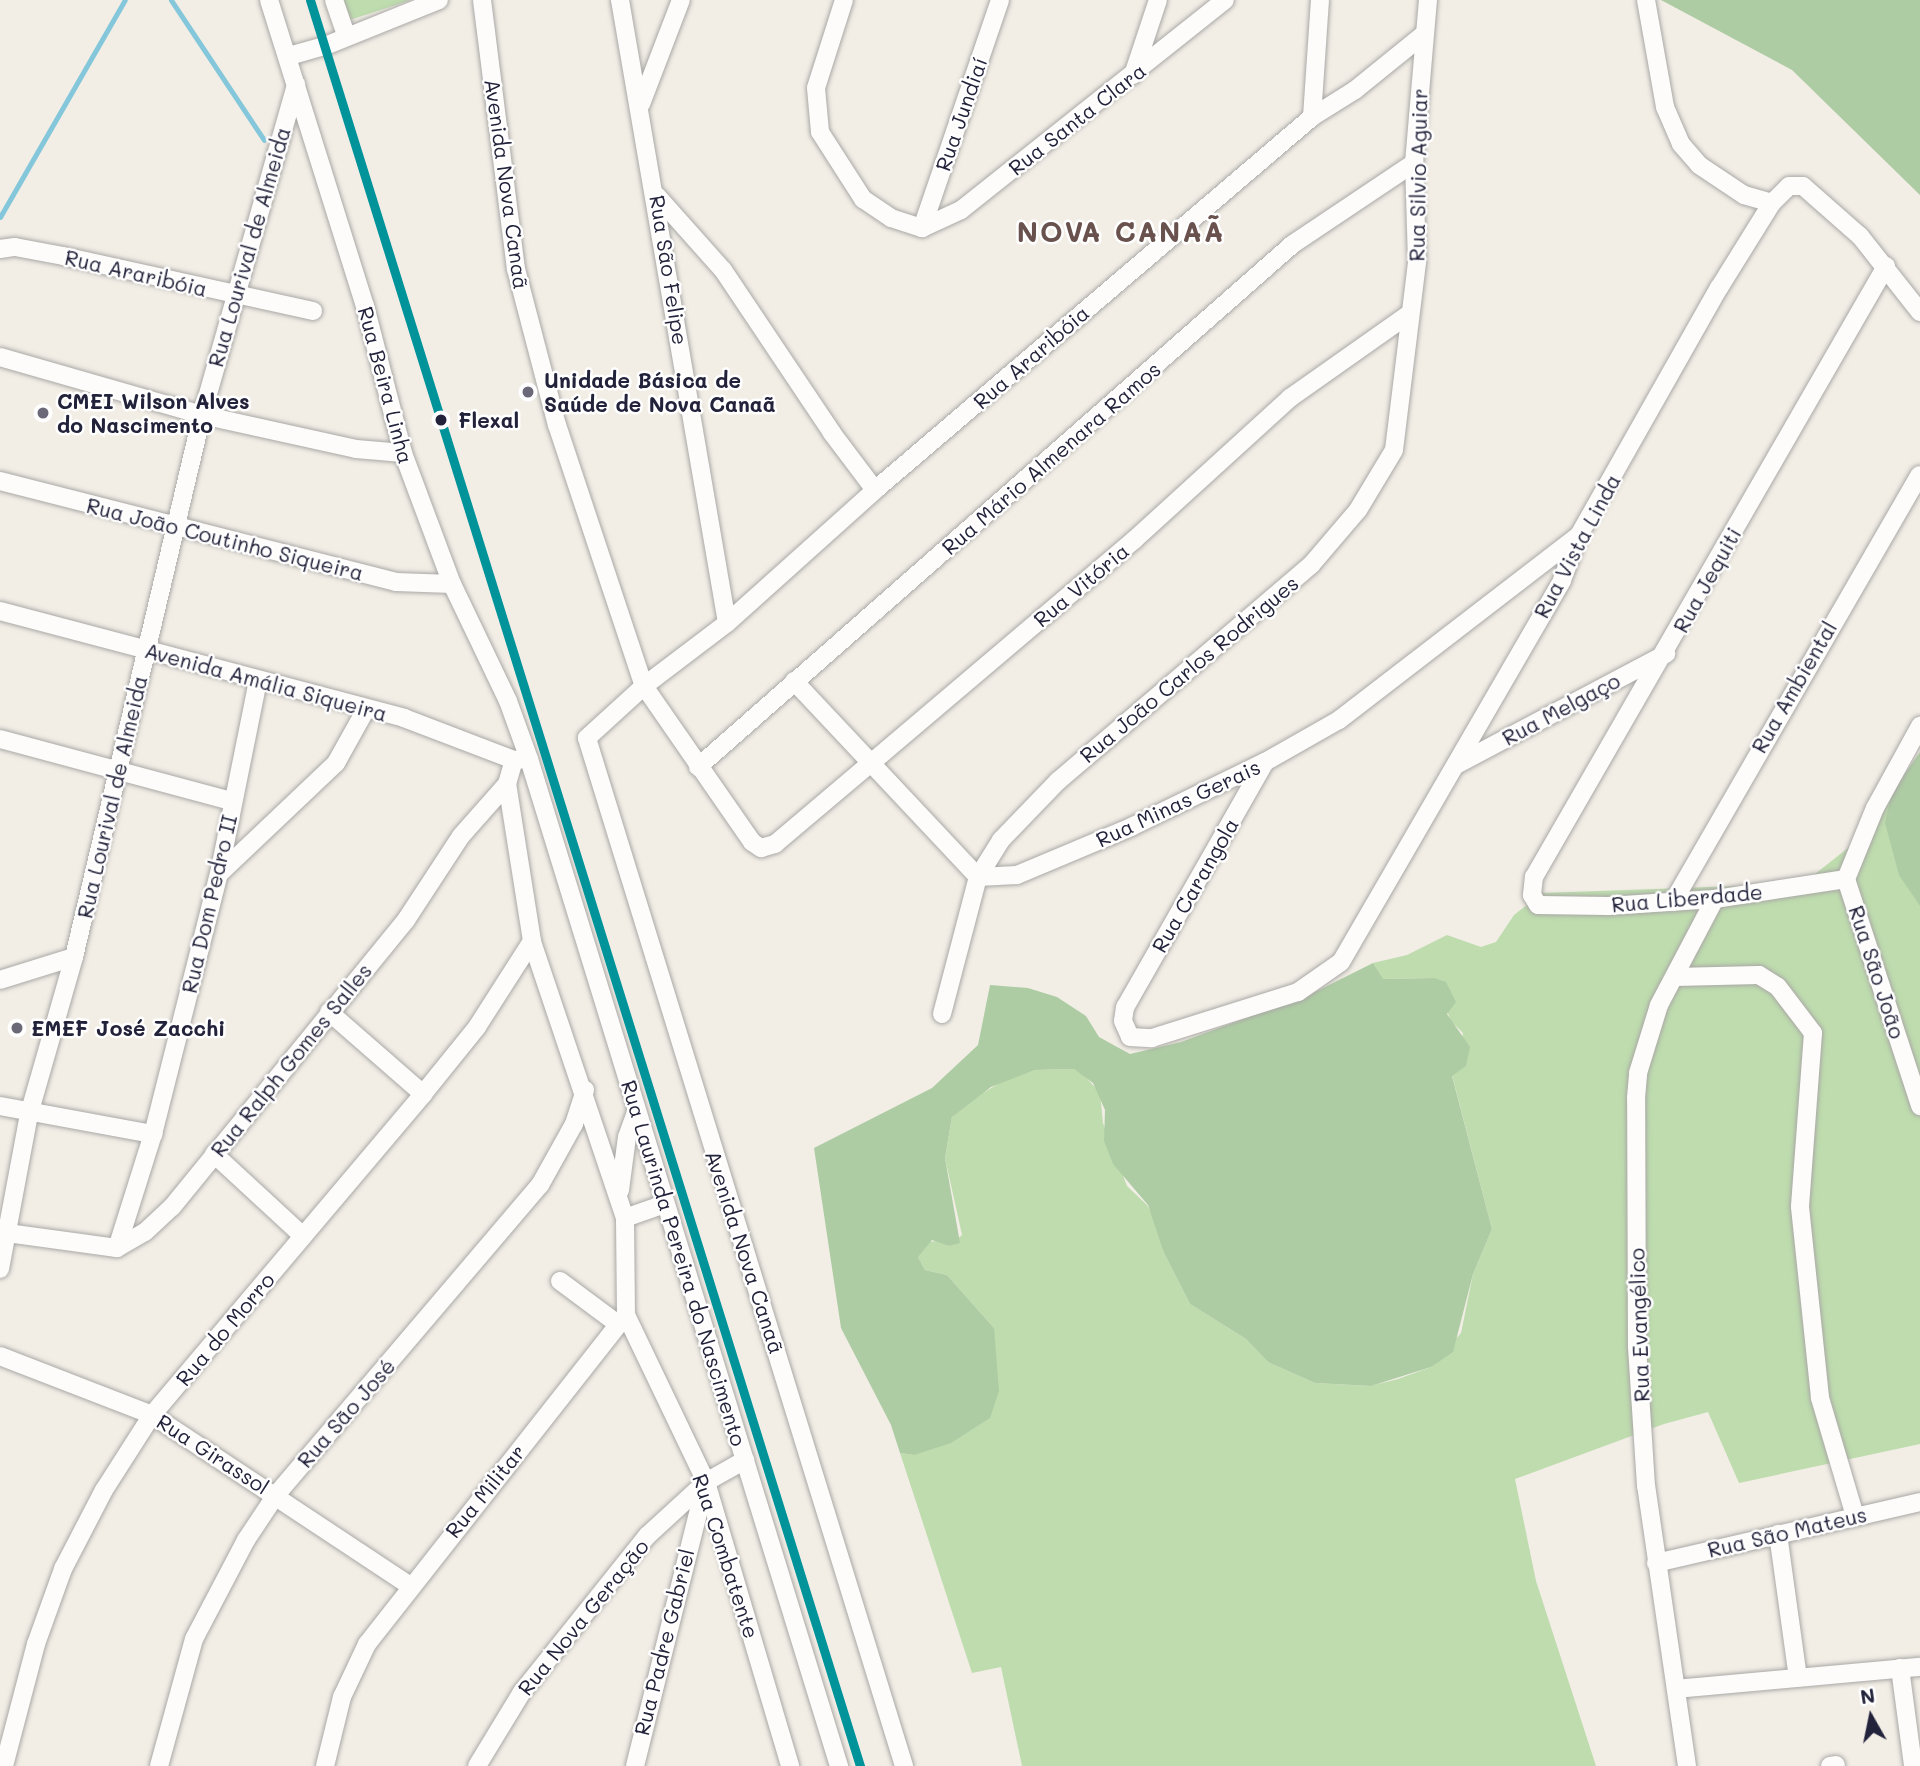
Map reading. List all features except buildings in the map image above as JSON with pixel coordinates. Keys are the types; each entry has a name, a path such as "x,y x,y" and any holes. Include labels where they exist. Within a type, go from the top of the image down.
{"street":[{"name":"Rua Beira Linha","path":"269,0 289,56 365,306 403,453 452,584 508,701 521,760"},
{"path":"334,0 346,35"},
{"path":"289,56 325,46 346,35 439,0"},
{"name":"Avenida Nova Canaã","path":"482,0 518,281 557,425 644,687 752,842"},
{"name":"Rua São Felipe","path":"620,0 657,196 727,623"},
{"path":"640,104 681,0"},
{"path":"844,0 817,88 820,132 863,199 902,223 922,228"},
{"name":"Rua Jundiaí","path":"922,228 1000,0"},
{"path":"1133,75 1158,0"},
{"name":"Rua Santa Clara","path":"922,228 961,210 1225,0"},
{"path":"1312,117 1320,0"},
{"name":"Rua Silvio Aguiar","path":"1409,314 1417,262 1414,163 1428,0"},
{"path":"1646,0 1665,107 1681,144 1699,165 1745,195 1772,203 1789,186 1803,186 1860,236 1920,312"},
{"name":"Rua Araribóia","path":"587,738 644,687 727,623 875,490 1312,117 1355,90 1423,35"},
{"name":"Rua Lourival de Almeida","path":"0,1269 3,1233 29,1114 74,957 202,415 296,84"},
{"name":"Rua Mário Almenara Ramos","path":"698,767 1055,457 1293,244 1414,163"},
{"path":"657,196 723,270 832,433 875,490"},
{"name":"Rua Vista Linda","path":"1340,962 1456,765 1499,683 1563,580 1580,535 1772,203"},
{"name":"Rua Araribóia","path":"0,249 64,256 313,311"},
{"name":"Rua Jequiti","path":"1532,895 1534,877 1666,654 1886,266"},
{"name":"Rua Vitória","path":"752,842 761,848 775,844 1135,540 1290,398 1409,314"},
{"name":"Rua João Carlos Rodrigues","path":"942,1014 978,877 1001,840 1058,780 1311,565 1358,510 1397,441 1409,314"},
{"path":"0,357 202,415 356,449 403,453"},
{"name":"Rua Ambiental","path":"1673,902 1920,475"},
{"name":"Rua João Coutinho Siqueira","path":"0,481 175,529 396,582 452,584"},
{"name":"Rua Minas Gerais","path":"978,877 1030,871 1265,762 1339,720 1580,535"},
{"name":"Avenida Amália Siqueira","path":"0,611 366,709 462,737 521,760"},
{"name":"Rua Melgaço","path":"1456,765 1666,654"},
{"name":"Rua Dom Pedro II","path":"117,1248 153,1134 219,874 258,680"},
{"path":"794,681 978,877"},
{"path":"219,874 336,763 366,709"},
{"path":"1846,879 1855,851 1920,726"},
{"name":"Avenida Nova Canaã","path":"587,738 904,1766"},
{"path":"0,739 232,801"},
{"path":"1897,766 1920,751"},
{"name":"Rua Ralph Gomes Salles","path":"117,1248 145,1232 172,1207 406,920 461,836 507,784 521,760"},
{"name":"Rua Laurinda Pereira do Nascimento","path":"521,760 636,1112 839,1766"},
{"name":"Rua Carangola","path":"1265,762 1125,1007 1122,1021 1130,1037 1152,1038 1298,992 1340,962"},
{"path":"507,784 532,940 585,1090 625,1218 622,1319 560,1281"},
{"name":"Rua Liberdade","path":"1532,895 1538,905 1547,906 1673,902 1715,899 1846,879"},
{"name":"Rua São João","path":"1846,879 1920,1106"},
{"name":"Rua Evangélico","path":"1687,1766 1656,1563 1637,1348 1636,1098 1648,1035 1715,899"},
{"name":"Rua do Morro","path":"4,1766 36,1644 63,1569 104,1490 152,1415 477,1027 532,940"},
{"path":"0,981 74,957"},
{"path":"1675,977 1759,975 1778,987 1813,1033 1800,1207 1820,1398 1855,1516"},
{"path":"329,1012 423,1094"},
{"name":"Rua São José","path":"159,1766 194,1639 226,1574 276,1495 540,1185 574,1124 585,1090"},
{"path":"0,1106 29,1114 153,1134"},
{"path":"619,1199 623,1158 636,1112"},
{"path":"214,1154 303,1236"},
{"path":"625,1218 665,1204"},
{"path":"3,1233 117,1248"},
{"name":"Rua Combatente","path":"622,1319 706,1482 790,1766"},
{"name":"Rua Militar","path":"325,1766 342,1697 367,1644 409,1585 622,1319"},
{"name":"Rua Girassol","path":"0,1356 152,1415 409,1585"},
{"path":"706,1482 746,1460"},
{"name":"Rua Nova Geração","path":"477,1766 522,1692 647,1536 706,1482"},
{"name":"Rua Padre Gabriel","path":"635,1766 706,1482"},
{"name":"Rua São Mateus","path":"1656,1563 1919,1501"},
{"path":"1778,1534 1798,1678"},
{"path":"1676,1689 1920,1667"},
{"path":"1900,1668 1913,1766"}],"green space":[{"path":"343,0 411,0 350,20"},
{"path":"1661,0 1920,0 1920,195 1792,70"},
{"path":"1920,752 1920,906 1899,875 1885,823 1892,792"},
{"path":"1892,792 1920,906 1920,1444 1739,1483 1708,1412 1664,1424 1515,1479 1536,1581 1596,1766 1022,1766 1001,1667 972,1673 900,1453 914,1455 994,1328 947,1275 925,1270 918,1257 927,1242 938,1241 949,1246 962,1235 945,1158 952,1117 958,1108 1003,1081 1035,1070 1074,1069 1083,1074 1100,1093 1103,1123 1127,1186 1147,1205 1157,1223 1164,1253 1190,1304 1246,1339 1268,1362 1315,1383 1370,1386 1398,1379 1431,1367 1461,1333 1473,1274 1492,1229 1452,1075 1457,1069 1463,1033 1451,1021 1434,978 1382,979 1373,963 1407,955 1447,935 1481,947 1496,942 1514,915 1542,893 1794,884 1815,874 1848,848"},
{"path":"1373,963 1383,979 1434,978 1446,982 1456,1002 1447,1014 1470,1047 1466,1066 1452,1076 1492,1229 1473,1274 1453,1352 1431,1367 1371,1386 1315,1383 1268,1362 1246,1339 1190,1304 1164,1253 1148,1205 1113,1164 1104,1141 1105,1110 1093,1083 1074,1069 1035,1070 991,1087 952,1117 945,1158 960,1243 949,1246 932,1240 918,1257 925,1270 947,1275 994,1328 999,1391 990,1418 951,1443 914,1455 900,1453 891,1425 841,1328 814,1148 932,1088 978,1045 990,985 1028,988 1057,997 1086,1016 1099,1037 1130,1054 1181,1042 1311,994"}],"waterway":[{"path":"0,217 125,0"},
{"path":"171,0 264,140"}],"transit line":[{"path":"310,0 860,1766"}],"place":[{"name":"Unidade Básica de Saúde de Nova Canaã","path":"528,392"},
{"name":"CMEI Wilson Alves do Nascimento","path":"43,413"},
{"name":"Flexal","path":"441,420"},
{"name":"EMEF José Zacchi","path":"17,1028"}],"district":[{"name":"NOVA CANAÃ","path":"1121,231"}]}
